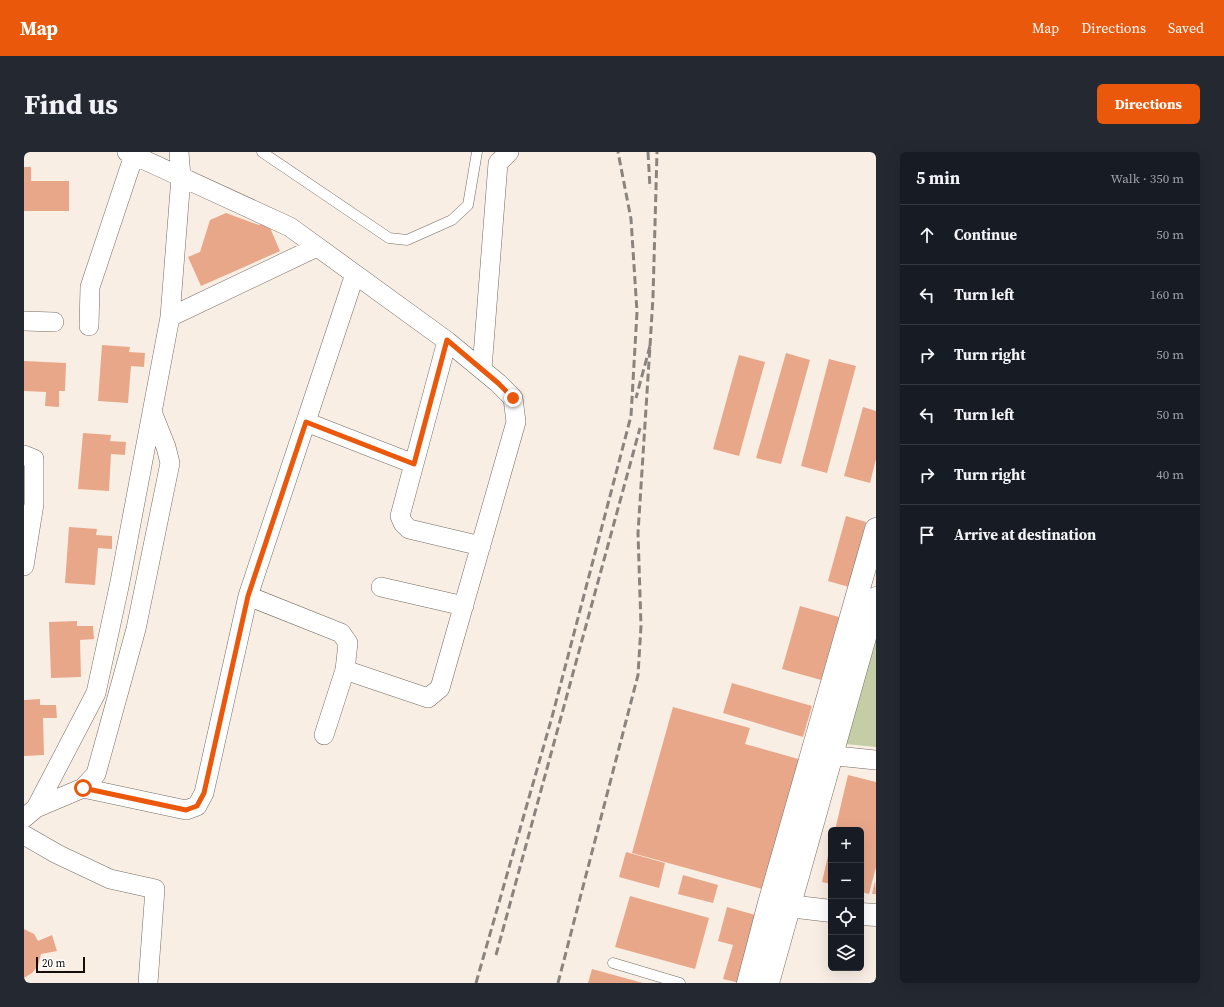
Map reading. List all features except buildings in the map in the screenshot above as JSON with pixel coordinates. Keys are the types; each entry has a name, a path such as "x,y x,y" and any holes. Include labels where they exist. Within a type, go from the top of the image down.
{"main road":[{"path":"748,983 779,905 822,754 876,529"},
{"path":"822,754 876,598"},
{"path":"779,905 828,911"},
{"path":"768,983 779,905"},
{"path":"864,914 876,915"}],"street":[{"path":"30,813 96,693 120,582 170,317 181,177 178,152"},
{"path":"482,369 498,163 509,152"},
{"path":"89,326 90,287 130,154 290,227 447,340 482,369 513,398 516,422 440,688 428,698 345,670"},
{"path":"170,317 318,247"},
{"path":"83,788 186,810 197,806 204,793 248,596 355,274"},
{"path":"24,321 54,322"},
{"path":"447,340 400,516 403,523 409,529 481,546"},
{"path":"30,813 83,788 96,774 134,636 170,463 166,447 152,412"},
{"path":"306,422 414,464"},
{"path":"24,455 34,459 34,504 24,566"},
{"path":"381,587 464,606"},
{"path":"248,596 341,633 348,643 345,670 324,735"},
{"path":"822,754 876,760"},
{"path":"24,835 57,854 110,879 155,889 148,983"}],"lane":[{"path":"262,152 389,238 408,240 452,220 468,205 478,152"},
{"path":"613,964 680,983"}],"green space":[{"path":"876,633 876,747 845,744"}],"railway":[{"path":"476,983 552,717 631,416 637,312 631,219 618,152"},
{"path":"648,152 650,188"},
{"path":"650,346 653,297 657,152"},
{"path":"558,983 638,675 641,626 638,533 650,346 636,398"},
{"path":"496,955 640,428"}],"route":[{"path":"83,788 186,810 197,806 204,793 248,596 306,422 414,464 447,340 498,383 513,398"}]}
